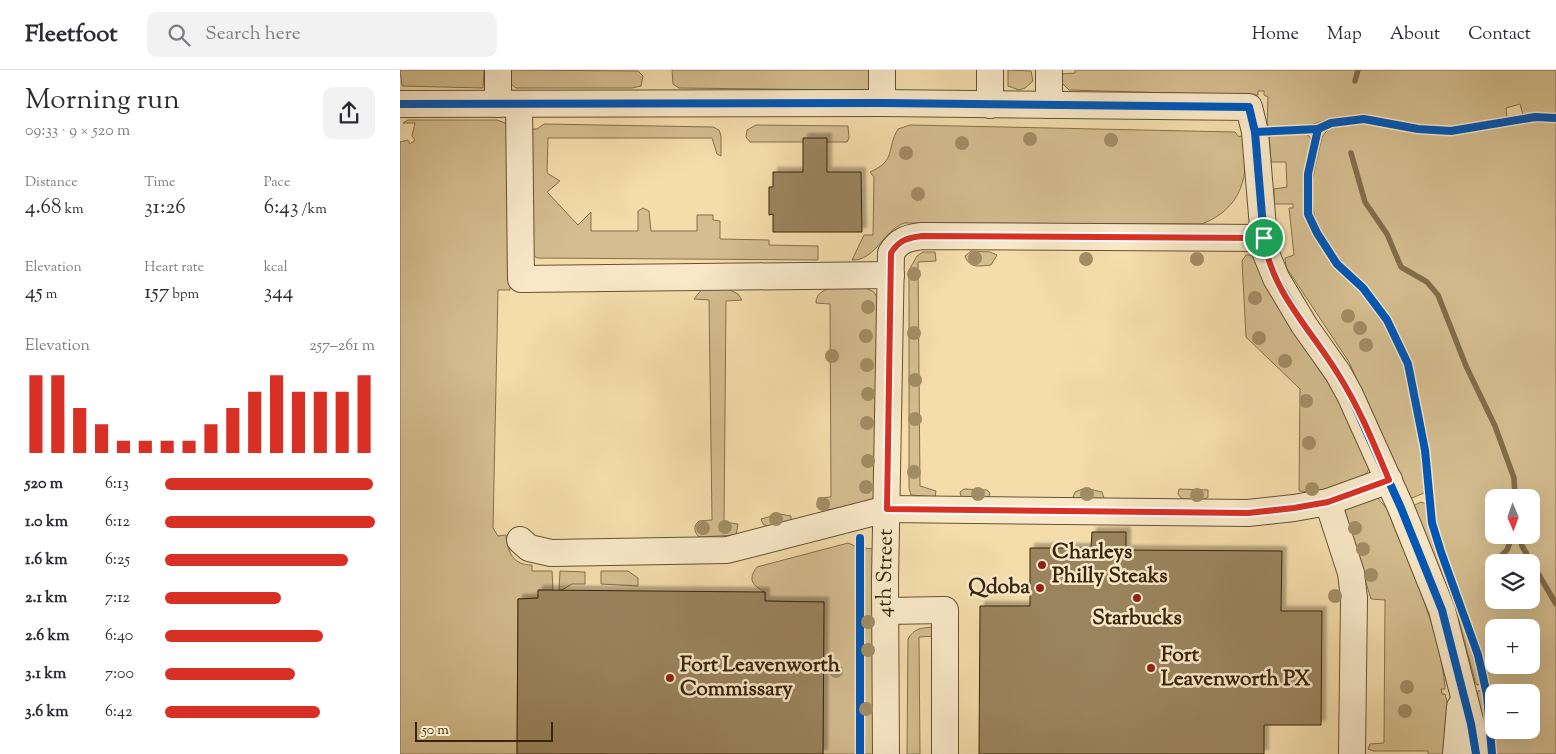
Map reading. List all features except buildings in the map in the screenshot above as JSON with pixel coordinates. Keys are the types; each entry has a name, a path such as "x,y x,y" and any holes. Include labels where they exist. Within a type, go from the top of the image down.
{"street":[{"path":"498,70 508,104 521,279 891,275"},
{"path":"882,70 882,104"},
{"path":"990,70 990,105"},
{"path":"1049,70 1049,105"},
{"path":"400,104 882,104 1249,107 1255,132 1265,251 1276,278 1304,325 1338,373 1350,395 1389,480 1442,610 1471,724 1476,754"},
{"name":"4th Street","path":"886,754 891,253 896,244 906,238 922,236 1264,238"},
{"path":"520,540 529,548 551,553 727,550 887,509 1248,513 1328,502 1389,480"},
{"path":"1328,502 1351,573 1354,598 1352,754"},
{"path":"886,611 945,610 945,754"},
{"path":"1456,754 1462,694"}],"shaded area":[{"path":"400,70 484,70 483,88 402,86"},
{"path":"511,70 638,71 643,76 641,86 632,88 516,88 511,84"},
{"path":"672,70 871,70 877,84 867,90 679,88 673,84"},
{"path":"1008,70 1031,71 1033,81 1025,88 1019,90 1008,86"},
{"path":"1075,70 1556,70 1556,115 1523,115 1520,104 1506,108 1507,118 1469,126 1441,128 1412,126 1379,117 1357,116 1326,120 1307,126 1272,129 1267,128 1268,97 1264,95 1264,91 1258,91 1258,95 1238,95 1069,90 1061,82 1061,74 1075,73"},
{"path":"408,120 497,120 508,124 510,135 510,290 498,290 493,528 498,536 506,535 510,552 520,563 532,565 532,571 552,571 553,590 539,590 538,598 518,599 517,754 400,754 400,142 408,140 410,144 415,140 412,136 415,123 403,123"},
{"path":"1359,122 1410,132 1443,134 1526,122 1556,122 1556,754 1496,754 1495,739 1540,739 1540,684 1489,684 1486,674 1540,674 1540,619 1485,619 1485,669 1479,644 1444,553 1436,522 1428,439 1409,358 1403,343 1378,301 1367,286 1350,272 1328,244 1316,222 1311,186 1322,137 1330,127"},
{"path":"544,124 713,127 719,130 721,136 721,156 717,154 712,138 548,138 547,173 560,181 547,192 578,225 591,212 591,231 638,231 638,211 643,208 649,211 651,231 697,231 697,215 713,215 713,220 720,221 720,239 769,240 769,245 818,246 818,260 537,258 533,255 532,129 537,129"},
{"path":"756,125 848,126 849,138 847,142 750,142 746,137 747,130"},
{"path":"910,125 1235,132 1239,137 1243,135 1245,149 1244,176 1241,188 1227,209 1202,224 904,223 890,232 867,256 852,260 864,235 873,235 874,177 870,172 878,168 888,158 898,129"},
{"path":"1306,134 1310,137 1311,155 1304,196 1308,219 1330,259 1348,280 1365,295 1376,310 1396,344 1404,363 1415,404 1425,488 1424,493 1412,498 1409,497 1349,362 1286,267 1285,258 1294,255 1289,208 1293,208 1293,204 1274,204 1274,189 1287,187 1286,162 1271,162 1269,135"},
{"path":"971,251 990,252 997,255 991,265 975,266 969,263 965,256"},
{"path":"923,252 935,252 936,261 918,262 920,486 936,491 935,497 911,495 909,488 909,270 917,256"},
{"path":"1246,255 1252,255 1298,339 1333,390 1368,464 1369,469 1366,474 1324,493 1299,491 1300,389 1246,337 1242,261"},
{"path":"724,287 738,294 742,300 726,301 724,522 738,524 736,535 699,537 695,529 697,523 699,521 712,520 709,300 694,299 702,289"},
{"path":"864,287 874,292 879,301 874,500 823,511 818,508 818,498 831,497 830,304 816,303 817,297 827,289"},
{"path":"1085,488 1102,492 1104,498 1098,500 1076,499 1073,497 1075,492"},
{"path":"964,489 987,490 990,493 988,499 962,500 960,492"},
{"path":"1179,489 1208,490 1208,497 1203,500 1182,499 1178,494"},
{"path":"1377,497 1387,509 1430,618 1445,686 1445,689 1441,689 1442,694 1445,694 1447,702 1448,754 1428,754 1428,751 1373,751 1368,749 1370,744 1384,743 1385,600 1371,599 1343,509"},
{"path":"1421,502 1427,504 1437,550 1469,639 1481,684 1477,685 1475,681 1459,621 1413,506"},
{"path":"780,514 791,516 791,523 769,527 763,524 761,519"},
{"path":"848,543 860,548 878,549 877,754 823,754 824,602 765,601 765,592 755,585 752,579 757,567"},
{"path":"560,571 585,572 585,584 572,584 559,590"},
{"path":"601,571 628,571 638,578 638,586 601,584"},
{"path":"933,627 936,636 919,637 920,754 907,754 908,639 910,635 922,628"},
{"path":"1482,690 1485,714 1485,739 1488,739 1490,754 1483,754 1478,691"}],"waterway":[{"path":"1355,81 1358,70"},
{"path":"1351,153 1365,202 1387,234 1401,267 1427,282 1438,295 1466,366 1495,426 1514,478 1515,489"},
{"path":"1503,554 1509,544"},
{"path":"1521,544 1556,604"}],"cycle path":[{"path":"400,104 882,103 1249,107 1255,132 1265,251 1276,278 1304,325 1338,373 1350,395 1401,508 1442,610 1471,724 1476,754"},
{"path":"1255,132 1318,129 1331,123 1364,119 1418,129 1451,131 1535,117 1556,118"},
{"path":"1318,129 1308,174 1308,214 1317,233 1337,264 1363,288 1387,320 1408,364 1425,450 1432,523 1478,655 1487,695 1492,754"},
{"path":"860,538 860,754"}],"place":[{"name":"Charleys Philly Steaks","path":"1042,565"},
{"name":"Qdoba","path":"1040,588"},
{"name":"Starbucks","path":"1137,598"},
{"name":"Fort Leavenworth PX","path":"1151,668"},
{"name":"Fort Leavenworth Commissary","path":"670,678"}],"route":[{"path":"922,236 1264,238 1265,251 1276,278 1304,325 1338,373 1373,442 1389,480 1328,502 1248,513 887,509 891,253 896,244 906,238 922,236"}]}
